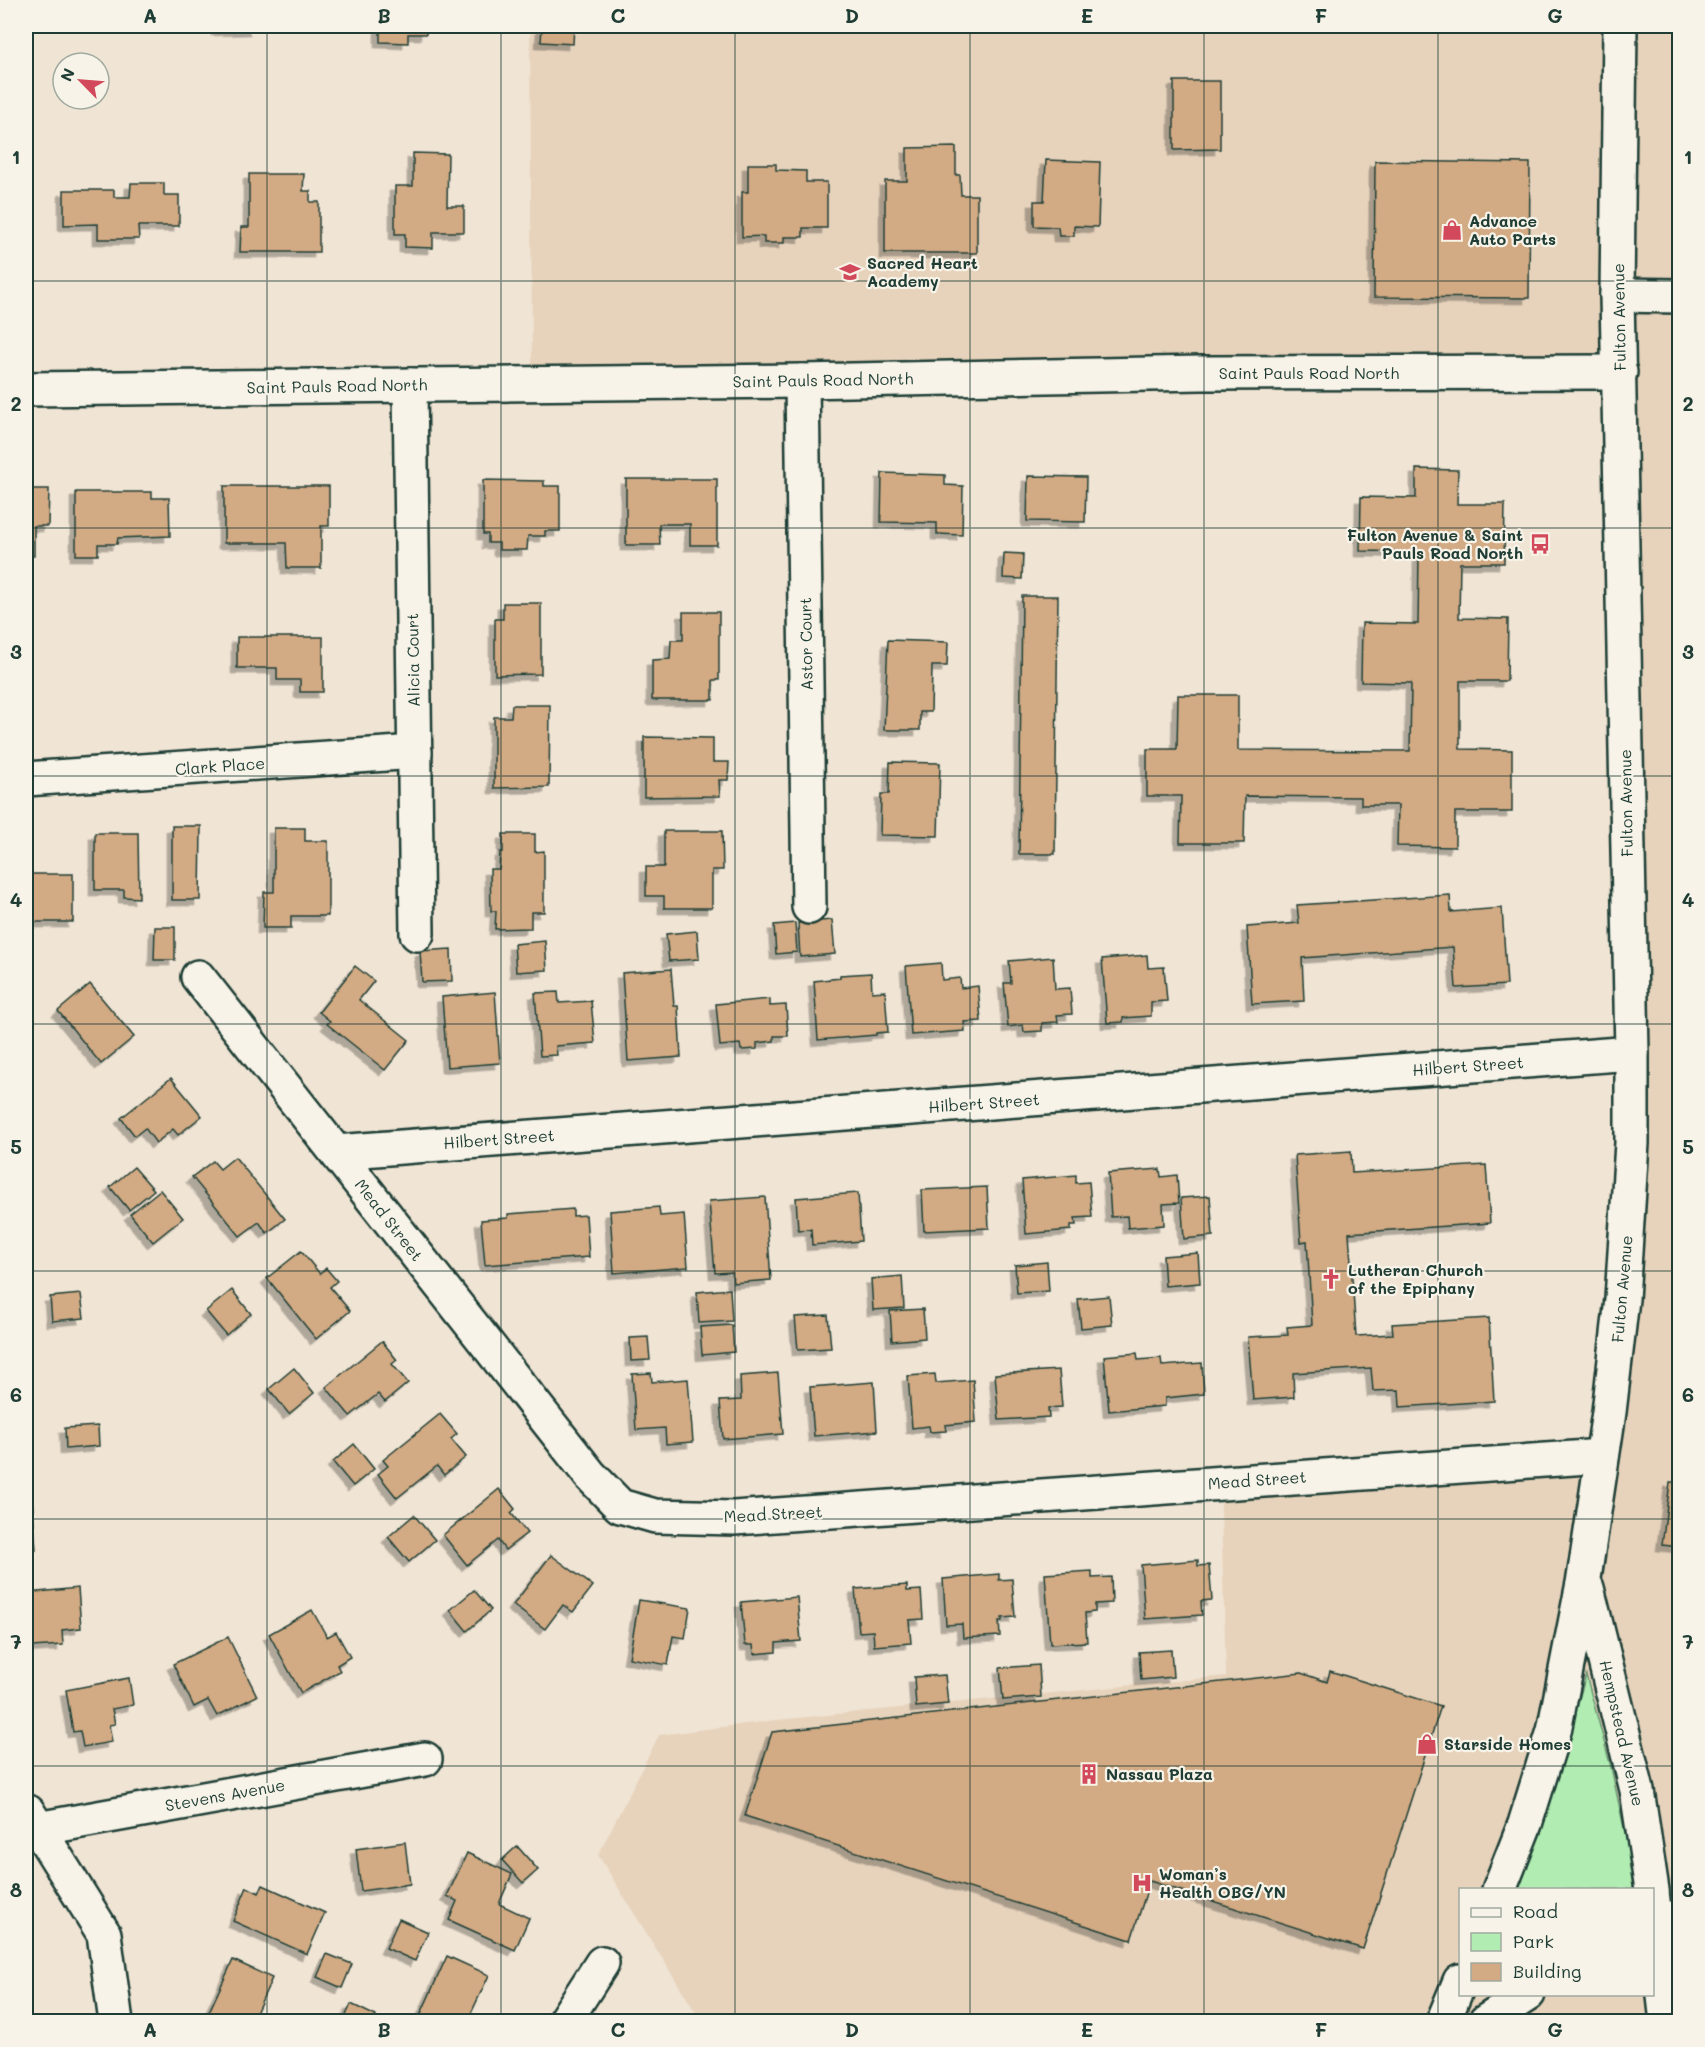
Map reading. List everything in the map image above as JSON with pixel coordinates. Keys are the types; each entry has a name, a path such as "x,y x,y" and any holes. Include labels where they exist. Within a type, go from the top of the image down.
{"street":[{"name":"Fulton Avenue","path":"1500,1888 1525,1824 1554,1731 1584,1578 1609,1412 1628,1223 1632,1143 1632,1053 1617,295 1620,26"},
{"path":"1617,295 1680,296"},
{"name":"Saint Pauls Road North","path":"26,389 802,381 1201,373 1620,372"},
{"name":"Astor Court","path":"802,381 809,907"},
{"name":"Alicia Court","path":"410,385 417,934"},
{"name":"Clark Place","path":"26,779 415,752"},
{"name":"Mead Street","path":"198,976 590,1475 620,1506 655,1516 734,1518 1602,1456"},
{"name":"Hilbert Street","path":"336,1152 1632,1053"},
{"name":"Hempstead Avenue","path":"1584,1578 1637,1790 1662,1905 1667,2022"},
{"name":"Stevens Avenue","path":"30,1823 425,1759"},
{"path":"30,1823 104,1934 116,2022"},
{"path":"564,2022 602,1963"},
{"path":"1443,2022 1459,1986"},
{"path":"1485,2022 1526,1996"}],"shaded area":[{"path":"530,26 1679,26 1679,2021 701,2021 598,1855 659,1735 776,1720 1226,1676 1220,1477 1604,1453 1624,1299 1629,372 532,375"}],"green space":[{"path":"1586,1675 1611,1767 1637,1888 1518,1888 1558,1771"}],"building":[{"path":"217,26 254,26 255,29 217,30"},
{"path":"380,26 426,26 426,34 408,34 408,43 380,42"},
{"path":"542,26 574,26 573,44 541,42"},
{"path":"1174,81 1220,81 1220,149 1174,150"},
{"path":"956,147 956,175 960,175 961,195 977,195 977,253 885,253 885,181 907,181 907,148"},
{"path":"413,153 448,154 447,206 464,206 464,232 433,232 433,248 405,247 405,234 395,234 395,186 413,186"},
{"path":"1046,160 1100,162 1098,227 1074,226 1074,236 1059,236 1058,227 1034,226 1034,201 1044,201"},
{"name":"Advance Auto Parts","path":"1375,161 1530,163 1529,298 1374,297"},
{"path":"748,164 776,164 776,170 806,171 806,182 827,182 827,228 803,228 803,237 784,237 784,243 764,243 764,236 742,237 742,192 748,192"},
{"path":"249,174 304,174 303,191 310,191 310,202 319,202 319,252 240,252 241,227 249,227"},
{"path":"131,183 164,183 164,195 179,195 179,226 138,226 139,239 98,239 98,224 64,225 64,190 114,190 114,197 130,197"},
{"path":"1416,469 1458,470 1457,504 1505,504 1504,563 1460,563 1459,618 1508,619 1507,681 1460,681 1460,749 1512,750 1512,812 1455,812 1455,847 1397,846 1398,805 1361,805 1361,797 1245,796 1244,843 1180,843 1181,796 1147,796 1147,749 1177,749 1178,695 1238,695 1238,750 1410,751 1411,683 1361,682 1362,623 1418,624 1419,552 1360,551 1361,497 1416,498"},
{"path":"882,473 945,475 945,485 963,486 962,535 937,534 937,523 881,522"},
{"path":"1028,476 1086,477 1085,522 1027,521"},
{"path":"626,479 717,479 717,545 690,545 690,524 659,524 660,545 626,545"},
{"path":"483,480 544,481 544,486 560,486 560,531 545,531 545,536 528,536 527,550 499,550 499,543 488,543 488,534 483,534"},
{"path":"224,486 329,486 329,526 321,526 321,568 287,568 286,543 224,543"},
{"path":"26,489 49,489 48,526 34,526 34,556 26,556"},
{"path":"76,492 152,492 152,498 169,498 170,536 118,538 117,544 98,544 98,555 76,555"},
{"path":"1004,553 1023,554 1022,579 1003,578"},
{"path":"1022,596 1058,596 1055,854 1019,854"},
{"path":"503,603 541,603 541,674 495,675 495,619 503,619"},
{"path":"683,612 719,612 719,680 713,680 713,700 652,700 652,660 670,659 671,640 683,640"},
{"path":"237,637 323,637 323,692 300,692 300,680 277,680 277,668 237,668"},
{"path":"888,640 948,642 947,666 932,666 931,712 920,712 920,730 884,730"},
{"path":"512,705 550,705 549,787 494,788 494,717 511,717"},
{"path":"644,737 713,738 713,762 729,762 728,780 719,780 720,796 644,797"},
{"path":"890,762 940,763 938,836 880,835 881,794 889,794"},
{"path":"172,826 201,826 200,900 172,900"},
{"path":"274,828 305,828 305,841 328,841 328,916 291,916 291,928 263,928 264,892 274,892"},
{"path":"664,831 722,831 723,870 712,870 712,908 664,908 664,896 646,896 646,867 664,867"},
{"path":"95,833 138,833 139,898 124,897 124,890 95,890"},
{"path":"503,834 535,834 535,852 544,851 544,912 531,912 531,928 495,929 496,911 491,911 490,869 499,869 500,852 503,852"},
{"path":"26,874 73,874 73,922 26,922"},
{"path":"1450,895 1451,912 1502,908 1507,985 1456,988 1453,947 1302,958 1304,1001 1252,1004 1247,927 1299,923 1297,905"},
{"path":"832,920 835,954 800,957 798,923"},
{"path":"795,923 797,952 776,954 774,925"},
{"path":"155,927 175,927 175,960 154,960"},
{"path":"697,931 699,959 669,961 666,934"},
{"path":"545,941 547,970 516,972 514,944"},
{"path":"451,949 452,981 422,982 420,951"},
{"path":"1147,955 1148,968 1164,967 1167,1001 1151,1002 1151,1016 1123,1018 1123,1022 1107,1023 1102,959"},
{"path":"1053,957 1055,989 1070,988 1072,1014 1057,1015 1058,1022 1042,1023 1042,1031 1024,1032 1023,1025 1008,1027 1004,983 1011,983 1009,961"},
{"path":"941,963 942,980 960,978 961,988 978,986 981,1021 964,1022 965,1031 911,1035 906,966"},
{"path":"355,966 374,981 359,1000 409,1040 385,1070 327,1024 330,1021 319,1012"},
{"path":"671,969 674,1006 678,1006 681,1057 628,1061 622,973"},
{"path":"871,973 872,992 885,991 888,1032 818,1040 814,981 840,978 840,975"},
{"path":"90,984 134,1037 101,1064 58,1011"},
{"path":"495,992 500,1063 447,1067 442,997"},
{"path":"558,992 559,1003 591,1001 595,1043 556,1046 557,1055 540,1056 535,993"},
{"path":"770,999 770,1006 786,1005 788,1036 774,1036 774,1041 757,1043 757,1049 741,1050 740,1044 720,1046 716,1004"},
{"path":"171,1078 202,1116 178,1135 173,1129 156,1143 145,1128 135,1136 121,1118"},
{"path":"1351,1151 1352,1173 1486,1165 1490,1223 1349,1233 1356,1336 1393,1334 1392,1324 1489,1318 1494,1401 1400,1407 1399,1390 1373,1391 1371,1368 1293,1373 1294,1397 1253,1400 1248,1337 1288,1335 1287,1327 1312,1325 1307,1241 1301,1242 1295,1155"},
{"path":"235,1157 285,1219 267,1233 259,1222 240,1236 192,1177 213,1161 220,1169"},
{"path":"134,1167 154,1190 129,1210 110,1187"},
{"path":"1160,1169 1161,1177 1177,1175 1179,1203 1163,1204 1164,1225 1128,1228 1127,1216 1111,1217 1108,1173"},
{"path":"1076,1175 1076,1183 1089,1182 1092,1217 1075,1218 1076,1225 1071,1225 1071,1230 1026,1234 1022,1180"},
{"path":"987,1187 989,1228 924,1231 922,1190"},
{"path":"160,1190 183,1218 153,1242 130,1214"},
{"path":"858,1193 861,1241 812,1245 811,1229 798,1230 796,1198"},
{"path":"1210,1196 1213,1236 1184,1239 1181,1198"},
{"path":"765,1197 771,1280 733,1283 732,1272 715,1273 709,1201"},
{"path":"659,1207 660,1216 684,1214 688,1267 614,1273 610,1211"},
{"path":"573,1209 573,1216 586,1215 589,1257 485,1265 481,1220 508,1218 508,1214"},
{"path":"301,1251 320,1274 326,1268 337,1281 330,1287 350,1311 316,1339 267,1278"},
{"path":"1198,1253 1200,1283 1165,1286 1163,1256"},
{"path":"1047,1262 1049,1291 1017,1293 1015,1265"},
{"path":"902,1276 904,1308 873,1310 871,1279"},
{"path":"730,1289 732,1321 699,1323 697,1292"},
{"path":"232,1290 251,1314 226,1335 206,1311"},
{"path":"81,1294 84,1318 52,1321 50,1297"},
{"path":"1109,1296 1112,1325 1081,1328 1078,1299"},
{"path":"923,1309 925,1338 892,1341 890,1311"},
{"path":"828,1315 831,1348 798,1350 795,1317"},
{"path":"732,1325 734,1352 702,1355 700,1327"},
{"path":"648,1337 650,1360 631,1361 630,1338"},
{"path":"382,1341 397,1360 392,1364 408,1383 385,1402 378,1394 350,1416 326,1387"},
{"path":"1137,1353 1138,1360 1161,1358 1162,1366 1202,1363 1204,1394 1165,1398 1165,1406 1109,1411 1104,1356"},
{"path":"294,1368 314,1393 289,1414 269,1389"},
{"path":"1059,1370 1062,1407 1048,1408 1049,1417 999,1420 995,1374"},
{"path":"651,1373 652,1382 688,1379 693,1442 666,1444 665,1428 636,1430 632,1374"},
{"path":"778,1373 783,1434 723,1439 720,1401 741,1400 740,1376"},
{"path":"935,1374 936,1383 973,1380 976,1422 945,1425 946,1431 930,1432 929,1426 912,1428 908,1376"},
{"path":"874,1382 877,1431 814,1436 810,1387"},
{"path":"440,1414 457,1434 451,1439 466,1457 444,1475 437,1466 397,1498 378,1474 388,1466 383,1460"},
{"path":"98,1426 99,1446 66,1449 65,1428"},
{"path":"354,1444 374,1469 353,1486 333,1462"},
{"path":"30,1472 36,1550 26,1551 26,1473"},
{"path":"1670,1482 1680,1482 1680,1547 1662,1545"},
{"path":"499,1489 515,1509 511,1513 527,1533 505,1550 498,1540 467,1565 443,1535"},
{"path":"414,1515 435,1540 409,1562 388,1537"},
{"path":"551,1555 593,1586 573,1612 563,1605 545,1629 513,1605"},
{"path":"1198,1560 1198,1566 1209,1565 1212,1600 1201,1601 1202,1615 1145,1619 1141,1565"},
{"path":"1092,1571 1092,1578 1111,1577 1112,1603 1095,1604 1095,1612 1085,1613 1087,1642 1050,1644 1045,1574"},
{"path":"999,1574 999,1580 1012,1579 1015,1617 1002,1618 1002,1621 999,1621 1000,1636 963,1638 962,1624 946,1625 943,1579"},
{"path":"907,1585 907,1591 921,1590 923,1619 909,1620 911,1643 874,1646 873,1631 859,1632 855,1589"},
{"path":"78,1588 81,1628 62,1630 63,1645 32,1647 28,1593"},
{"path":"474,1590 491,1610 467,1631 450,1610"},
{"path":"797,1597 801,1641 776,1643 776,1652 754,1654 753,1645 745,1645 741,1602"},
{"path":"639,1600 690,1608 685,1638 673,1636 668,1665 629,1658"},
{"path":"312,1610 327,1637 336,1632 350,1657 337,1665 340,1671 301,1693 269,1634"},
{"path":"228,1637 257,1696 217,1716 208,1700 194,1707 173,1664"},
{"path":"1171,1650 1173,1677 1141,1680 1139,1652"},
{"path":"1039,1665 1041,1697 1003,1700 1000,1668"},
{"name":"Nassau Plaza","path":"1330,1671 1441,1706 1363,1949 1150,1881 1131,1940 745,1816 772,1732 1301,1673 1327,1682"},
{"path":"945,1675 948,1704 916,1707 914,1677"},
{"path":"129,1678 133,1705 112,1709 115,1724 109,1725 112,1742 83,1747 80,1731 73,1732 66,1690"},
{"path":"405,1842 410,1884 361,1891 356,1849"},
{"path":"517,1846 538,1870 523,1883 502,1860"},
{"path":"467,1853 512,1874 499,1904 529,1918 515,1950 449,1920 457,1901 447,1896"},
{"path":"263,1885 325,1913 307,1954 233,1921 247,1887 259,1893"},
{"path":"399,1919 428,1932 415,1961 386,1948"},
{"path":"327,1954 352,1964 342,1988 317,1977"},
{"path":"447,1956 489,1975 467,2022 426,2022 419,2018"},
{"path":"233,1960 272,1978 252,2022 223,2022 208,2014"},
{"path":"351,2004 376,2016 373,2022 343,2022"}],"place":[{"name":"Advance Auto Parts","path":"1452,230"},
{"name":"Sacred Heart Academy","path":"850,272"},
{"name":"Fulton Avenue & Saint Pauls Road North","path":"1540,544"},
{"name":"Lutheran Church of the Epiphany","path":"1331,1279"},
{"name":"Starside Homes","path":"1427,1744"},
{"name":"Nassau Plaza","path":"1089,1774"},
{"name":"Woman’s Health OBG/YN","path":"1142,1883"}]}
